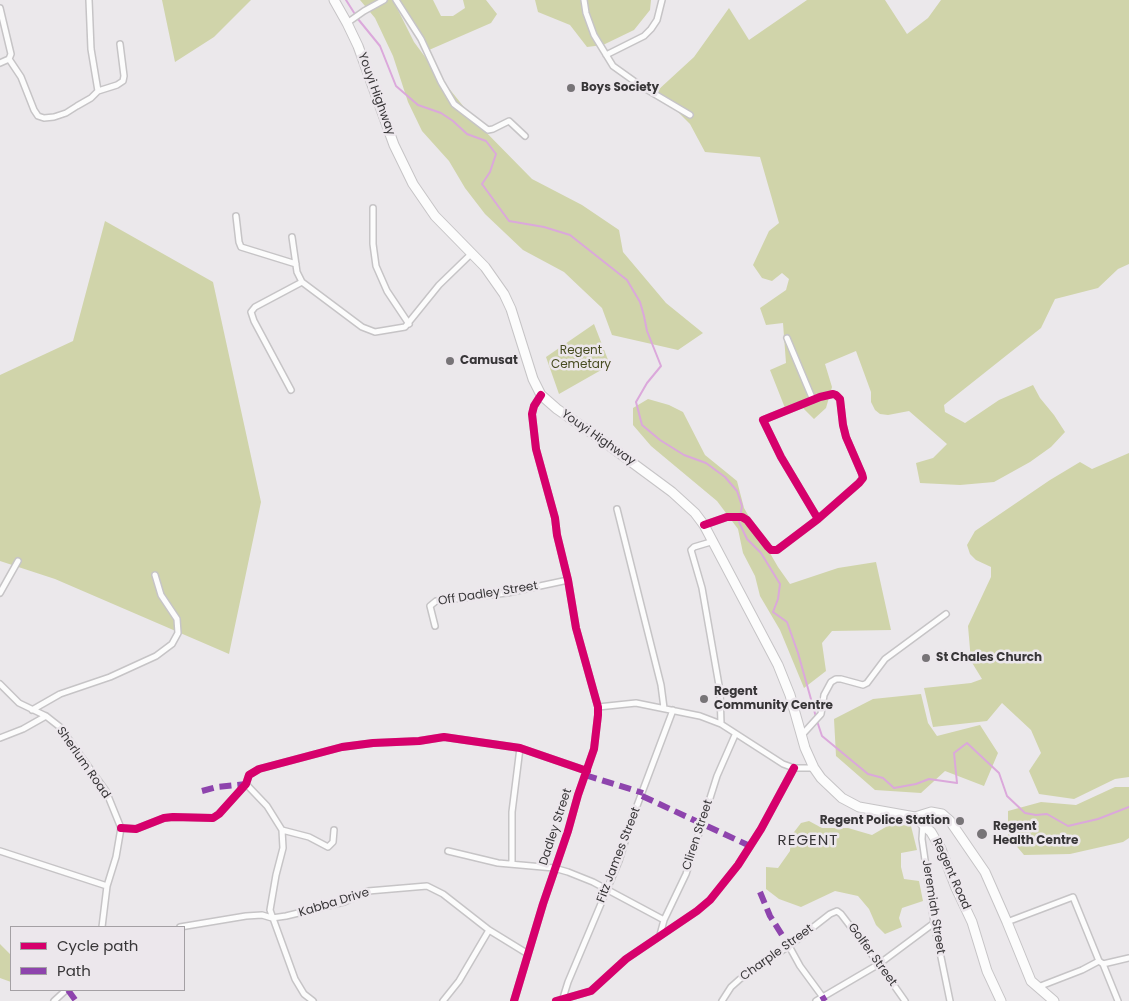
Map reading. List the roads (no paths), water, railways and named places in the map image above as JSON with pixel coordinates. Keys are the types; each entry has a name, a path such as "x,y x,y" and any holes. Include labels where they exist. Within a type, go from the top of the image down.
{"main road":[{"name":"Youyi Highway","path":"334,0 350,20 394,145 413,184 435,216 490,273 504,294 511,309 533,379 541,395 556,409 603,440 672,492 695,513 704,525 778,665 790,695 801,736 814,768 833,790 850,803 870,810 916,817"},
{"path":"916,817 925,813"},
{"name":"Regent Road","path":"925,813 942,814 950,821 985,872 1028,975 1037,987 1054,1001"},
{"name":"Regent Road","path":"916,817 935,837 941,849 972,922 987,971 1001,1001"}],"street":[{"path":"90,0 91,49 98,91"},
{"path":"350,20 384,0"},
{"path":"396,0 421,39 441,82 454,104 488,130 493,130 510,121 525,136"},
{"path":"584,0 594,35 618,71 690,115"},
{"path":"606,55 644,36 657,20 662,0"},
{"path":"0,8 11,54 9,59 0,63"},
{"path":"9,59 21,77 34,110 38,116 44,118 66,113 91,98 98,91 123,81 120,44"},
{"path":"373,208 373,244 376,266 387,291 409,324"},
{"path":"236,216 241,247 296,264"},
{"path":"292,237 296,264 302,282 368,330 375,332 401,328 409,324 439,285 472,253"},
{"path":"291,390 251,312 255,307 302,282"},
{"path":"787,338 812,400"},
{"path":"704,525 727,517 742,517 747,520 768,547 774,551 781,548 818,519 859,483 863,478 846,437 839,396 831,394 763,420 781,457 818,519"},
{"name":"Dadley Street","path":"514,1001 554,868 568,832 587,771 596,739 598,707 576,628 555,518 539,464 532,430 534,406 541,395"},
{"path":"617,509 661,685 664,708"},
{"path":"714,541 694,547 691,550 702,588 720,691 721,724"},
{"path":"0,593 18,561"},
{"path":"32,710 60,694 110,677 156,656 172,644 178,633 177,618 161,595 155,575"},
{"name":"Off Dadley Street","path":"435,626 430,606 436,601 507,593 568,580"},
{"path":"801,736 821,714 824,695 831,682 841,679 859,684 867,683 885,659 946,614"},
{"name":"Sherlum Road","path":"0,684 19,702 46,716 60,727 106,791 121,828"},
{"path":"598,707 636,703 700,716 721,724 783,764 794,768 814,768"},
{"name":"Fitz James Street","path":"563,998 619,861 632,819 673,710"},
{"path":"0,738 24,729 46,716"},
{"name":"Cliren Street","path":"660,935 664,920 686,874 717,776 736,735"},
{"path":"102,926 107,886 116,857 121,828 136,829 172,816 213,818 219,814 246,784 250,775 259,769 342,747 444,737 520,748 587,771"},
{"path":"512,864 512,812 520,748"},
{"path":"556,1001 591,991 626,958 703,907 724,883 761,829 794,768"},
{"path":"246,784 267,806 282,830 283,848 270,905 272,918 295,979 304,994 313,1001"},
{"name":"Jeremiah Street","path":"925,813 923,845 934,923 950,1001"},
{"path":"282,830 309,837 328,847 333,842 334,830"},
{"path":"0,851 107,886"},
{"path":"448,851 483,861 554,868 582,877 664,920"},
{"name":"Kabba Drive","path":"185,926 246,916 262,915 272,918 331,905 368,891 427,886 443,894 489,930 528,954"},
{"path":"1007,922 1073,897 1118,1001"},
{"name":"Charple Street","path":"722,1001 731,987 836,911"},
{"name":"Golfer Street","path":"836,911 841,914 905,1001"},
{"path":"816,1001 879,964 934,923"},
{"path":"443,1001 459,981 489,930"},
{"path":"789,946 800,966 822,996"},
{"path":"1037,987 1101,962 1129,958"},
{"path":"54,1001 65,991"}],"waterway":[{"path":"346,0 358,19 380,46 396,86 418,105 441,113 467,134 486,141 496,154 490,172 482,184 509,221 544,227 570,235 627,280 640,302 647,331 661,366 647,383 636,402 642,425 660,440 684,455 706,463 725,477 737,491 742,506 739,522 747,539 761,553 780,584 778,599 773,612 787,622 816,717"},
{"path":"817,721 822,736 868,774 883,778 894,788 916,784 929,779 957,783 954,753 967,743 999,773 1007,796 1025,813 1047,814 1068,826 1098,819 1129,807"}],"place":[{"name":"Boys Society","path":"571,88"},
{"name":"Camusat","path":"450,361"},
{"name":"St Chales Church","path":"926,658"},
{"name":"Regent Community Centre","path":"704,699"},
{"name":"Regent Police Station","path":"960,821"},
{"name":"Regent Health Centre","path":"982,834"}],"district":[{"name":"REGENT","path":"808,841"}],"park label":[{"name":"Regent Cemetary","path":"581,358"}]}
